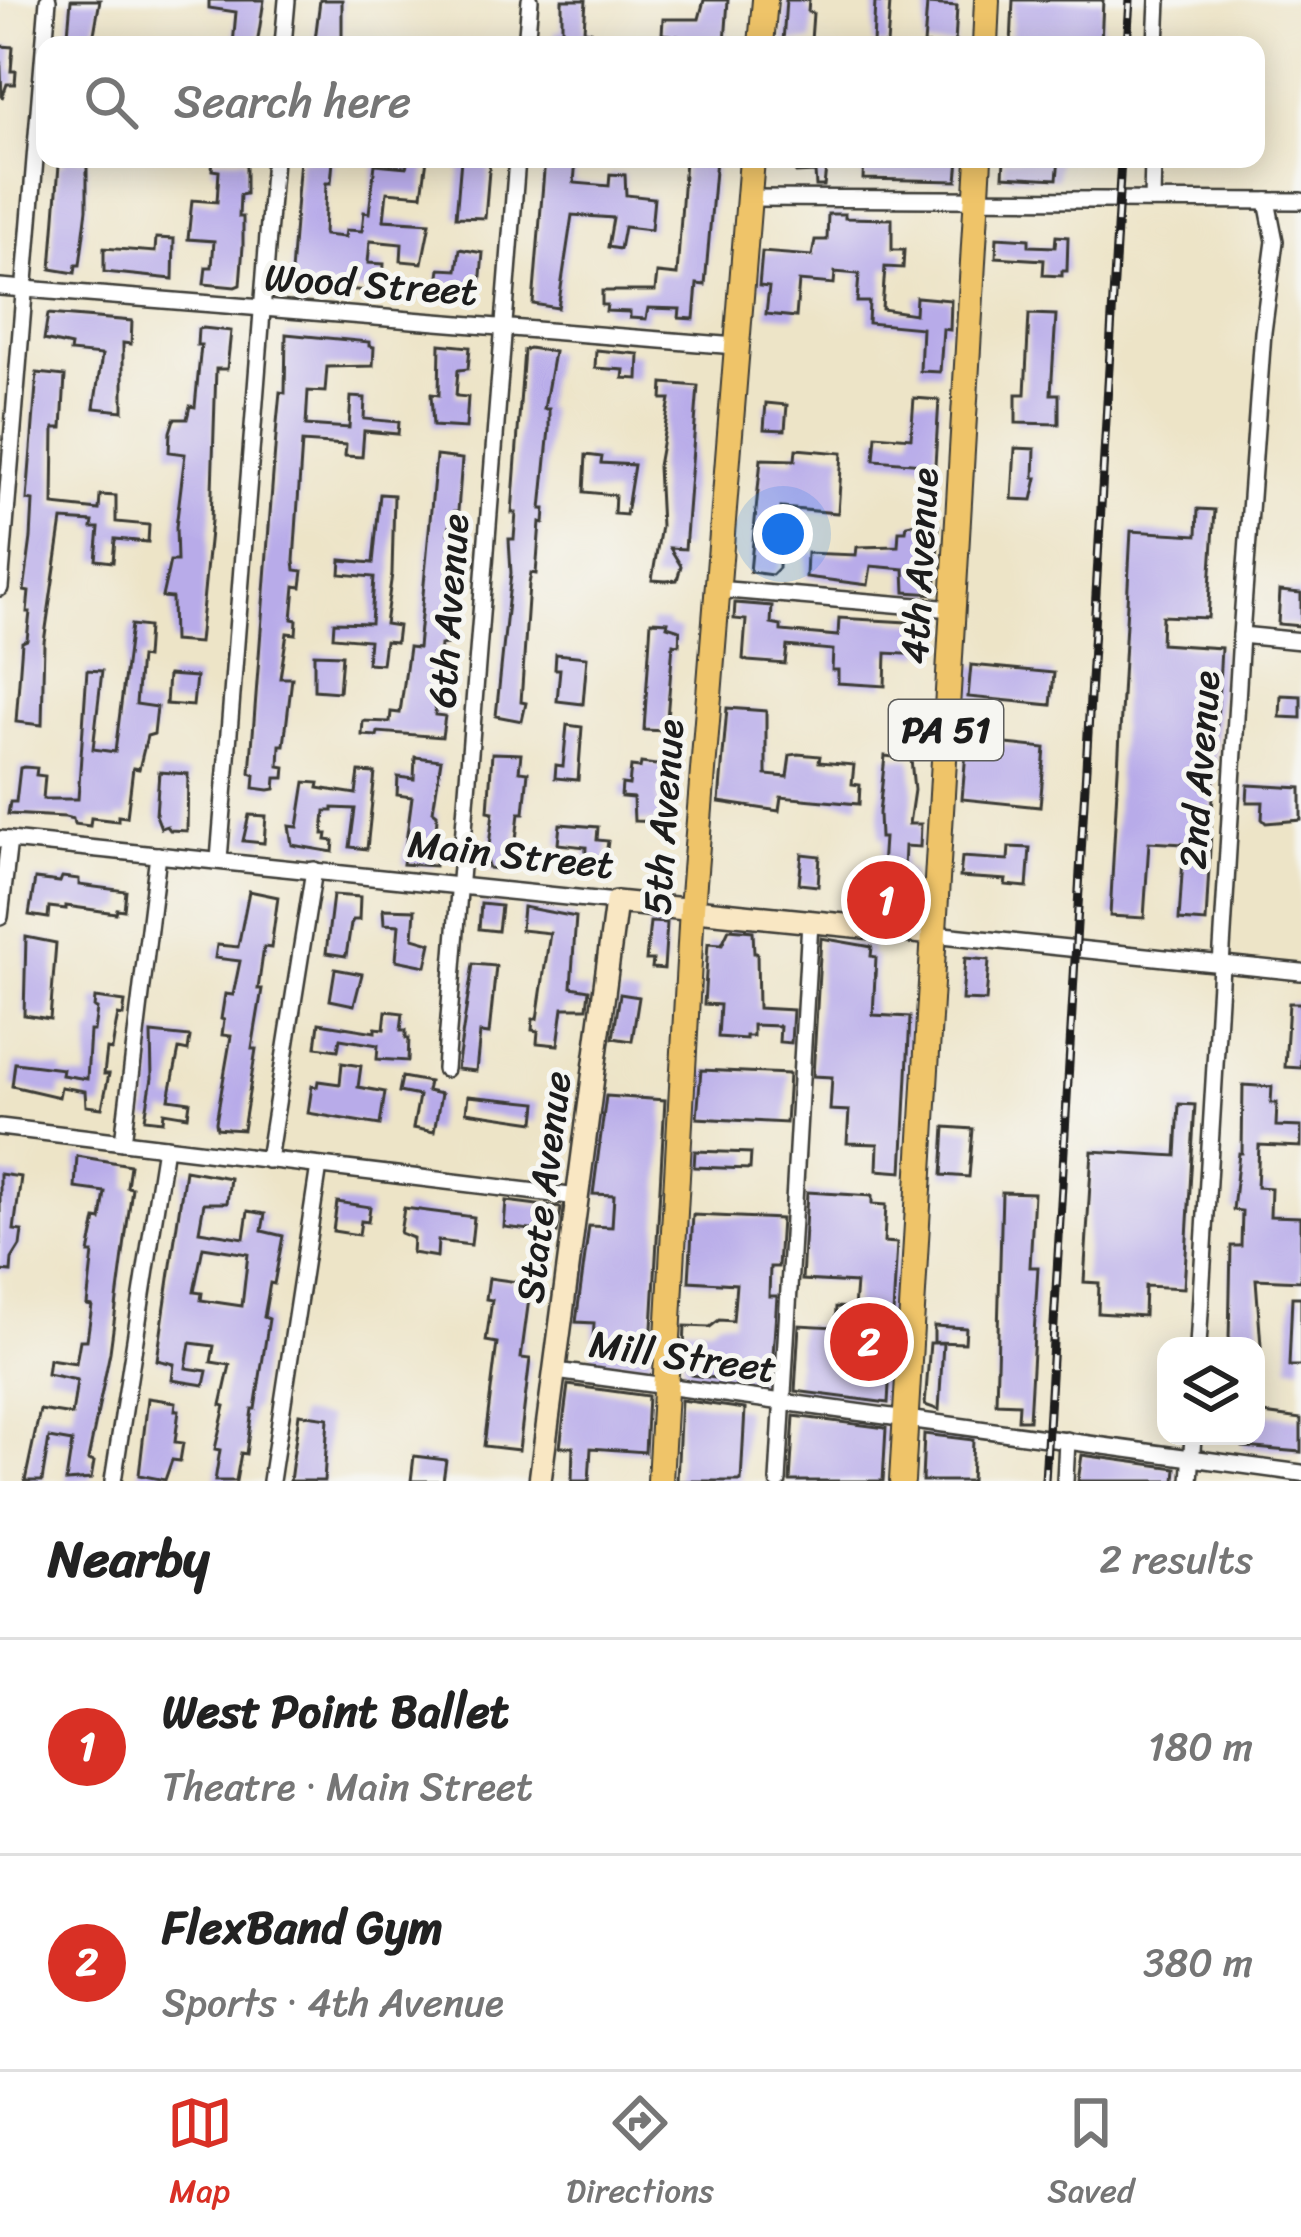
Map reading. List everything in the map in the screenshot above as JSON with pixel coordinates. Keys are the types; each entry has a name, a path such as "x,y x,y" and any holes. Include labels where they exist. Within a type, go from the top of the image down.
{"main road":[{"path":"762,36 765,0"},
{"path":"985,36 987,0"},
{"name":"5th Avenue","path":"660,1481 692,908 751,168"},
{"name":"4th Avenue","path":"902,1481 978,168"}],"street":[{"path":"45,36 48,0"},
{"path":"284,36 287,0"},
{"path":"527,36 530,0"},
{"path":"1156,36 1158,0"},
{"path":"0,588 36,151"},
{"path":"219,860 273,168"},
{"name":"6th Avenue","path":"445,1069 516,168"},
{"path":"1152,200 1153,168"},
{"path":"749,198 1301,201"},
{"name":"2nd Avenue","path":"1199,1337 1241,635 1263,332 1275,241 1267,200"},
{"name":"Wood Street","path":"0,287 736,346"},
{"path":"716,589 953,609"},
{"path":"1241,635 1301,641"},
{"path":"0,917 5,840"},
{"name":"Main Street","path":"5,840 1301,972"},
{"path":"123,1142 158,855"},
{"path":"268,1160 314,870"},
{"name":"State Avenue","path":"540,1481 616,902"},
{"path":"778,1481 810,922"},
{"path":"0,1127 578,1197"},
{"path":"113,1481 165,1147"},
{"path":"271,1481 319,1166"},
{"name":"Mill Street","path":"556,1371 1301,1473"},
{"path":"1065,1481 1067,1440"},
{"path":"1190,1481 1193,1445"}],"building":[{"path":"71,0 100,0 94,36 68,36"},
{"path":"209,0 264,0 258,36 234,36 236,12 209,8"},
{"path":"320,0 342,0 342,36 316,36"},
{"path":"562,0 586,0 584,30 590,31 590,36 555,36 555,31 562,31"},
{"path":"704,0 728,0 725,36 662,34 663,19 699,19"},
{"path":"786,0 809,0 811,36 783,36"},
{"path":"1013,0 1103,0 1101,36 1011,36"},
{"path":"875,2 890,3 888,36 873,36"},
{"path":"927,4 957,6 955,36 925,36"},
{"path":"0,46 13,47 11,71 16,71 15,84 7,84 2,98"},
{"path":"59,168 87,168 80,265 75,273 51,269"},
{"path":"245,168 246,194 240,195 239,217 243,217 240,285 235,287 204,284 206,267 212,267 214,241 188,239 192,200 217,202 219,171 212,170"},
{"path":"299,168 332,168 331,183 326,183 324,235 345,237 346,230 362,231 375,168 426,168 422,195 387,192 384,220 430,223 422,263 401,261 402,244 370,241 368,263 384,264 382,292 290,285"},
{"path":"460,168 489,168 485,218 456,217"},
{"path":"544,168 575,168 574,183 609,186 610,174 625,175 626,195 654,198 651,230 624,227 620,249 608,247 613,218 572,215 558,308 533,304"},
{"path":"684,168 715,168 705,285 697,284 694,319 679,318 680,309 648,308 646,319 630,318 630,312 606,311 607,305 602,305 602,291 655,291 657,273 677,275"},
{"path":"793,168 826,168 824,186 816,186 815,172 796,173"},
{"path":"864,168 958,168 957,181 863,179"},
{"path":"1003,168 1058,168 1057,179 1003,176"},
{"path":"828,214 892,219 892,250 904,250 903,268 885,267 882,309 915,314 916,297 951,300 940,372 920,371 922,328 868,323 869,302 857,302 859,274 835,272 834,284 799,281 796,317 766,314 769,287 759,286 762,252 812,256 815,240 827,240"},
{"path":"1056,236 1068,237 1067,271 1062,276 1043,275 1044,260 996,257 997,237 1055,247"},
{"path":"156,238 174,239 173,279 104,272 104,248 155,252"},
{"path":"460,249 483,253 479,298 453,296 453,284 438,283 440,269 457,270"},
{"path":"48,314 132,321 131,344 123,343 123,411 94,408 102,355 70,352 71,346 44,340"},
{"path":"1029,314 1056,315 1051,394 1059,394 1059,424 1016,423 1016,394 1025,394"},
{"path":"198,329 231,331 227,369 216,369 211,521 199,643 173,641 172,598 162,597 170,561 177,561 185,454 169,452 170,432 174,419 187,419 190,406 195,407 201,345 197,345"},
{"path":"286,334 369,342 374,347 373,366 327,367 325,392 308,391 306,425 349,428 351,397 365,398 364,419 399,422 398,434 364,431 362,457 345,456 346,445 302,442 294,561 295,570 303,571 301,587 295,586 292,619 297,620 296,634 287,633 280,678 292,678 284,745 280,745 284,778 276,778 275,789 269,790 254,788 255,775 250,773 277,423 280,392 285,393"},
{"path":"440,344 470,347 468,369 458,370 456,396 468,397 466,428 433,426 431,394 439,395"},
{"path":"524,350 554,352 544,409 549,409 541,509 545,509 536,574 531,573 529,584 522,721 496,716 511,573 509,539 514,539 516,513 512,513"},
{"path":"596,350 639,354 638,379 623,378 624,370 595,368"},
{"path":"37,373 65,376 62,428 54,428 53,505 99,510 100,495 116,496 116,522 149,525 148,542 115,539 113,562 96,560 99,528 92,528 93,522 62,520 44,642 42,725 16,722 22,642 27,640 30,612 29,592 24,591 31,538 33,501 27,500"},
{"path":"663,383 698,386 685,549 670,548 681,566 677,580 666,581 652,580 661,526 658,466 670,399 662,399"},
{"path":"914,398 939,400 935,465 874,460 876,435 911,438"},
{"path":"766,403 787,405 785,430 764,429"},
{"path":"1015,448 1035,449 1037,478 1032,500 1012,499"},
{"path":"796,449 842,453 838,513 781,508 779,568 772,575 750,572 761,459 795,460"},
{"path":"586,455 602,457 601,463 634,465 626,515 614,514 615,495 584,492"},
{"path":"436,456 462,459 458,511 454,511 448,533 457,533 447,644 440,645 437,683 435,715 445,716 442,737 362,735 363,721 390,722 391,712 400,713 409,647 418,648"},
{"path":"380,494 394,495 385,624 398,626 396,642 385,641 382,664 367,663 369,640 333,637 334,622 371,623 374,577 340,574 341,560 373,563"},
{"path":"1198,509 1215,510 1208,618 1162,616 1161,644 1221,648 1206,922 1179,920 1184,844 1149,842 1144,918 1110,916 1131,531 1197,535"},
{"path":"916,523 939,525 935,594 905,592 904,569 871,566 868,585 806,577 807,553 856,555 857,547 898,546 899,531"},
{"path":"1280,591 1301,593 1301,626 1278,624"},
{"path":"735,603 772,606 771,624 781,626 781,631 838,636 839,618 924,623 922,655 886,653 885,686 838,683 838,670 832,670 833,650 787,646 785,664 748,661 743,659 746,620 734,619"},
{"path":"651,621 668,622 667,626 680,630 679,645 673,644 666,731 644,730"},
{"path":"131,625 148,627 136,704 157,707 154,734 147,736 139,769 133,768 127,817 118,816 118,821 91,818 90,826 65,817 8,814 10,802 16,802 20,768 24,767 37,768 36,775 45,776 43,799 78,799 87,670 102,671 93,749 115,752"},
{"path":"314,654 342,655 339,692 314,690"},
{"path":"556,654 587,657 583,704 557,701 560,669 555,669"},
{"path":"971,665 1054,673 1051,705 968,697"},
{"path":"168,675 196,677 193,706 166,704"},
{"path":"1281,695 1301,696 1301,718 1280,717"},
{"path":"727,708 766,711 766,775 787,777 790,755 798,754 820,756 819,762 854,765 852,784 860,785 859,804 781,797 779,811 719,802"},
{"path":"567,725 582,727 578,780 555,778 556,765 563,766"},
{"path":"967,740 1045,748 1040,807 962,799"},
{"path":"492,753 521,754 519,771 528,772 524,813 519,813 509,870 489,868 487,863 493,812 488,811"},
{"path":"885,756 911,759 914,790 909,824 921,824 920,847 905,846 904,870 912,871 910,890 904,889 902,913 868,910 872,867 882,868 884,838 880,838 879,813"},
{"path":"415,757 441,760 433,811 437,814 435,866 403,864 412,797 397,795 398,777 414,779"},
{"path":"641,763 664,766 658,804 666,805 664,822 634,821 633,798 621,797 622,784 629,785 631,767 640,768"},
{"path":"159,772 188,774 187,831 161,828 156,815"},
{"path":"359,772 375,773 367,849 350,847 355,809 325,811 323,834 334,841 333,852 292,845 289,826 298,827 305,782 356,794"},
{"path":"1248,785 1301,788 1301,820 1266,823 1263,802 1247,802"},
{"path":"249,815 266,816 264,843 243,841"},
{"path":"560,824 598,827 597,840 608,841 604,871 585,869 586,847 558,844"},
{"path":"1009,847 1030,848 1027,887 1005,885 1006,880 960,877 962,857 1008,860"},
{"path":"802,854 820,856 818,886 799,884"},
{"path":"62,877 79,879 79,885 126,891 124,910 66,906 49,907 48,918 29,915 35,879 60,882"},
{"path":"249,891 278,897 271,948 264,947 252,1049 256,1049 243,1130 217,1128 231,1036 222,1035 221,1019 225,994 233,995 240,961 215,958 217,945 238,947"},
{"path":"333,895 360,897 359,920 351,924 346,956 326,953"},
{"path":"481,904 501,906 498,931 479,929"},
{"path":"523,907 576,917 571,987 589,990 587,1008 563,1008 558,1045 537,1043 538,1031 532,1030 550,933 521,930"},
{"path":"383,909 415,910 413,938 431,943 426,966 396,960 399,925 384,924"},
{"path":"650,922 667,923 664,969 652,968 653,960 646,960"},
{"path":"729,929 753,931 758,1008 793,1010 791,1043 779,1042 780,1026 753,1025 753,1036 746,1039 718,1037 720,1005 704,1004 708,943 722,944"},
{"path":"26,937 56,943 50,1019 24,1015"},
{"path":"821,938 872,947 871,956 876,957 873,1015 910,1017 902,1172 877,1170 878,1144 847,1143 849,1111 830,1110 832,1077 813,1076"},
{"path":"965,958 989,960 986,1001 962,1000"},
{"path":"473,964 496,966 489,1034 480,1033 476,1071 457,1069"},
{"path":"335,969 362,974 354,1005 330,1000"},
{"path":"620,994 639,997 632,1041 613,1038"},
{"path":"95,998 125,1002 112,1050 107,1049 104,1074 109,1074 102,1108 86,1106 85,1091 61,1087 59,1097 12,1086 15,1063 63,1069 62,1075 87,1079"},
{"path":"1289,1003 1301,1003 1301,1068 1285,1067"},
{"path":"386,1011 403,1013 401,1030 409,1038 408,1061 377,1059 378,1045 340,1039 338,1050 316,1047 319,1023 375,1032 375,1028 384,1029"},
{"path":"151,1033 190,1037 188,1051 179,1049 169,1099 190,1102 188,1116 164,1112 163,1121 145,1119 152,1078"},
{"path":"342,1063 361,1066 358,1087 385,1092 380,1125 308,1113 312,1086 317,1087 318,1081 340,1084"},
{"path":"701,1070 789,1074 786,1123 697,1118"},
{"path":"402,1077 429,1082 427,1091 441,1094 434,1132 413,1128 419,1096 399,1092"},
{"path":"1243,1085 1272,1087 1276,1126 1301,1127 1301,1147 1259,1145 1257,1187 1271,1188 1270,1216 1301,1217 1301,1281 1256,1279 1260,1337 1229,1337 1231,1246 1241,1246 1242,1211 1233,1210 1242,1153"},
{"path":"468,1096 537,1103 535,1122 466,1112"},
{"path":"606,1096 665,1100 650,1363 592,1360 594,1323 576,1322 589,1226 612,1227 614,1195 593,1194"},
{"path":"1179,1104 1195,1105 1184,1288 1145,1286 1144,1316 1098,1313 1099,1283 1084,1282 1092,1151 1176,1156"},
{"path":"945,1127 973,1129 969,1177 942,1175"},
{"path":"695,1151 751,1153 750,1169 694,1167"},
{"path":"77,1156 130,1165 127,1187 132,1188 110,1352 88,1460 94,1462 91,1479 66,1481 72,1442 49,1438 42,1481 25,1481 40,1410 72,1415 77,1380 47,1374 49,1359 76,1363 80,1340 87,1340 92,1306 87,1305 93,1253 89,1253 105,1192 75,1188"},
{"path":"185,1170 230,1178 227,1203 204,1203 199,1231 244,1238 248,1211 265,1214 262,1231 283,1236 264,1317 269,1319 255,1409 236,1481 215,1481 220,1450 215,1449 230,1365 211,1362 214,1346 190,1343 186,1368 207,1371 204,1385 172,1380 174,1364 157,1360","holes":["203,1247 248,1254 242,1306 201,1300 202,1293 194,1292"]},
{"path":"0,1174 21,1177 14,1230 22,1231 11,1272 0,1271"},
{"path":"807,1192 872,1196 872,1204 886,1205 884,1242 897,1243 888,1403 795,1391 799,1325 835,1327 836,1307 854,1308 856,1283 802,1280"},
{"path":"1002,1192 1034,1193 1030,1267 1038,1267 1029,1420 1018,1420 1019,1404 996,1403"},
{"path":"506,1201 561,1208 557,1233 504,1227"},
{"path":"337,1202 370,1207 368,1222 361,1221 359,1235 333,1231"},
{"path":"404,1208 474,1217 471,1245 438,1241 437,1257 412,1253 413,1238 400,1233"},
{"path":"693,1215 781,1219 778,1267 770,1267 769,1296 777,1296 771,1385 692,1375 683,1367 685,1326 733,1321 736,1284 689,1281"},
{"path":"489,1278 531,1284 521,1358 530,1359 519,1450 484,1446 497,1343 486,1341 492,1300 486,1299"},
{"path":"1292,1297 1301,1297 1301,1366 1289,1366"},
{"path":"934,1326 966,1328 965,1343 934,1342"},
{"path":"930,1343 943,1343 939,1410 925,1405"},
{"path":"568,1385 648,1396 645,1452 591,1448 589,1481 572,1481 573,1447 560,1447"},
{"path":"148,1398 176,1402 175,1410 179,1410 175,1442 183,1443 180,1461 172,1460 165,1480 139,1475"},
{"path":"681,1400 745,1409 741,1481 677,1481"},
{"path":"299,1414 328,1418 324,1481 290,1481"},
{"path":"1265,1414 1301,1419 1301,1452 1243,1447 1265,1445"},
{"path":"794,1416 886,1428 883,1481 790,1481"},
{"path":"924,1434 973,1440 971,1481 922,1481"},
{"path":"1082,1455 1176,1468 1175,1481 1078,1481"},
{"path":"414,1456 446,1460 443,1481 411,1481"}],"railway":[{"path":"1128,36 1130,0"},
{"path":"1045,1481 1120,168"}],"place":[{"name":"West Point Ballet","path":"886,900"},
{"name":"FlexBand Gym","path":"869,1342"}]}
